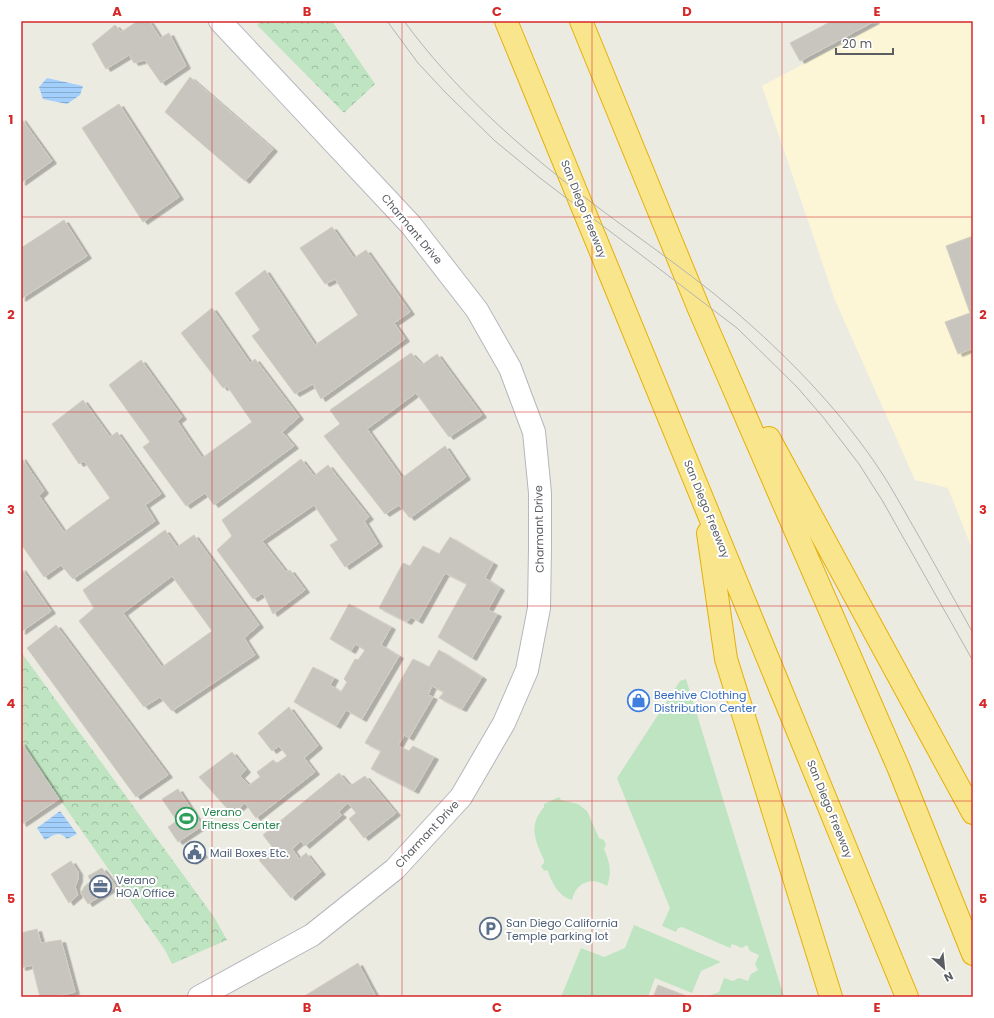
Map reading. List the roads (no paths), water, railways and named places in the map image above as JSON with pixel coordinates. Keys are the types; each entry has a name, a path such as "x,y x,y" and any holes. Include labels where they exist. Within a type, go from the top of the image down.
{"highway":[{"name":"San Diego Freeway","path":"506,21 906,997"},
{"path":"581,21 699,309 899,769 973,954"},
{"path":"699,309 973,813"},
{"path":"703,500 726,659 831,997"}],"street":[{"name":"Charmant Drive","path":"199,997 312,935 395,869 462,797 504,723 527,670 539,608 540,493 534,432 510,368 477,310 411,226 220,21"}],"water":[{"path":"47,78 83,86 80,95 67,104 43,99 39,87"},
{"path":"60,811 77,834 67,839 64,836 56,834 45,840 37,828"}],"tram line":[{"path":"387,21 418,63 495,141 540,178 737,328 797,387 823,417 859,464 882,500 973,661"},
{"path":"404,21 443,69 510,136 558,177 670,260 734,310 773,345 809,381 858,439 887,481 973,633"}],"place":[{"name":"Beehive Clothing Distribution Center","path":"639,701"},
{"name":"Verano Fitness Center","path":"186,818"},
{"name":"Mail Boxes Etc.","path":"194,853"},
{"name":"Verano HOA Office","path":"100,886"},
{"name":"San Diego California Temple parking lot","path":"490,929"}]}
